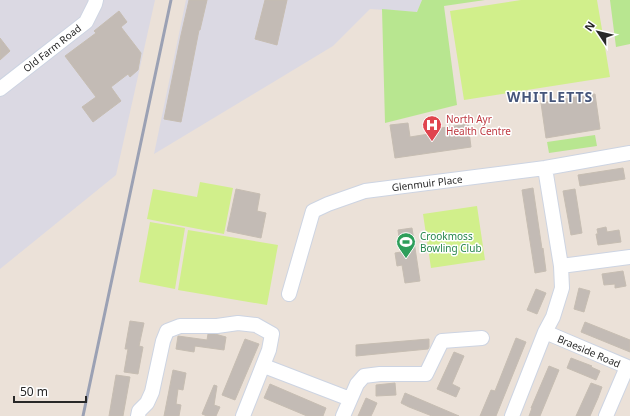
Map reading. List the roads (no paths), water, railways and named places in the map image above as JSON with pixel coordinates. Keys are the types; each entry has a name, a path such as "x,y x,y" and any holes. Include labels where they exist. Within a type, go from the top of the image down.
{"street":[{"name":"Old Farm Road","path":"0,89 86,22 96,0"},
{"name":"Glenmuir Place","path":"289,294 313,211 328,204 365,191 545,168 630,153"},
{"name":"Braeside Road","path":"545,168 561,266 562,288 553,317 545,332 628,367"},
{"path":"561,266 630,257"},
{"path":"138,416 139,411 146,403 152,392 163,340 167,331 180,326 216,326 238,323 256,325 272,334 264,366 242,416"},
{"path":"512,416 545,332"},
{"path":"343,416 357,384 364,376 380,374 426,374 442,341 482,338"},
{"path":"264,366 350,399"},
{"path":"606,416 628,367"}],"railway":[{"path":"83,416 171,0"}],"place":[{"name":"North Ayr Health Centre","path":"432,142"},
{"name":"Crookmoss Bowling Club","path":"406,259"}],"district":[{"name":"WHITLETTS","path":"550,96"}]}
